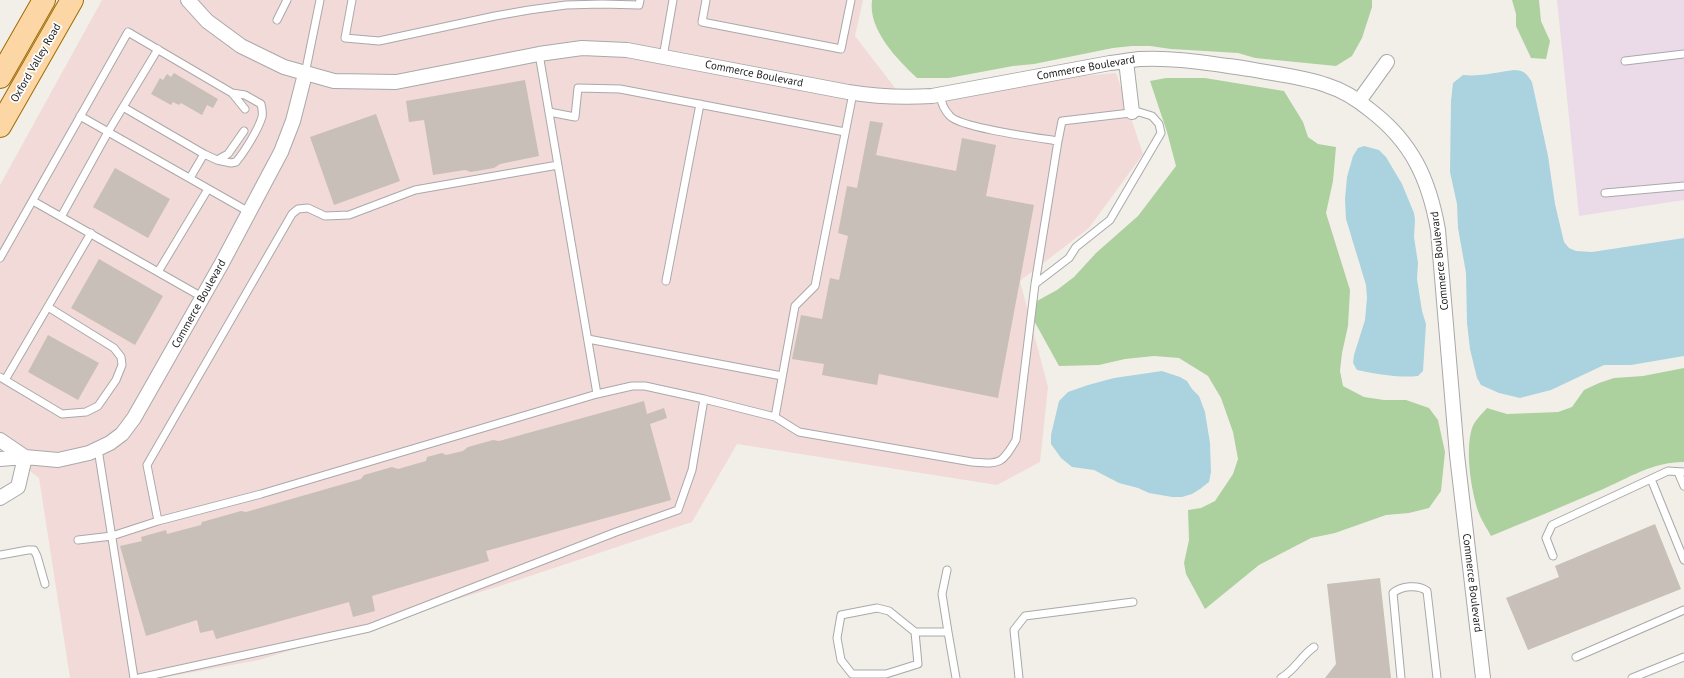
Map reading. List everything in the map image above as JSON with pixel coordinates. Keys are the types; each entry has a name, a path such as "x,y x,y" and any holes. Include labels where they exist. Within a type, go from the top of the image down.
{"main road":[{"path":"0,77 44,0"},
{"name":"Oxford Valley Road","path":"0,126 72,0"}],"street":[{"name":"Commerce Boulevard","path":"188,0 207,21 241,46 284,67 334,81 396,82 539,54 594,47 627,50 853,93 884,97 904,98 940,94 1126,61 1139,59 1166,59 1198,62 1307,79 1326,85 1358,101 1387,122 1405,143 1419,166 1434,204 1438,230 1457,455 1484,678"},
{"path":"1126,61 1132,112"},
{"path":"1358,101 1387,62"},
{"name":"Commerce Boulevard","path":"0,459 25,457 58,460 77,457 98,449 122,434 134,418 281,152 293,121 306,74"},
{"name":"Commerce Boulevard","path":"0,440 25,457"},
{"path":"0,498 18,487 25,457"}],"lane":[{"path":"277,20 286,0"},
{"path":"306,74 319,0"},
{"path":"352,0 345,38 379,42 529,10 566,5 602,4 638,6 640,0"},
{"path":"663,57 673,0"},
{"path":"706,0 702,22 841,49 851,0"},
{"path":"0,258 128,32 232,93 245,109"},
{"path":"61,217 108,132 158,49"},
{"path":"539,54 597,394"},
{"path":"1625,61 1684,54"},
{"path":"549,112 575,117 578,88 620,89 846,132"},
{"path":"123,107 204,154 217,160 231,163 236,162 249,143 262,117 263,110 260,104 245,95 232,93"},
{"path":"775,417 795,306 815,286 853,93"},
{"path":"940,94 942,103 951,118 972,126 1058,141"},
{"path":"666,281 700,104"},
{"path":"78,540 112,536 158,521 261,494 597,394 632,386 644,386 704,399 775,417 799,432 972,462 994,464 1006,457 1016,440 1035,284 1062,122 1132,112 1139,112 1152,116 1159,124 1161,133 1110,220 1076,246 1069,258 1035,284"},
{"path":"80,116 249,212"},
{"path":"217,160 228,154 244,131"},
{"path":"190,178 204,154"},
{"path":"158,521 147,465 292,214 298,209 308,208 325,216 349,215 415,190 558,165"},
{"path":"1605,194 1684,186"},
{"path":"158,272 208,188"},
{"path":"33,201 202,297"},
{"path":"48,307 114,348 121,357 122,365 116,380 98,406 86,412 62,414 3,378 48,307 91,233"},
{"path":"588,340 782,376"},
{"path":"139,678 369,628 616,532 678,510 692,470 704,399"},
{"path":"98,449 134,678"},
{"path":"1553,556 1546,538 1552,525 1668,471 1681,472 1684,486"},
{"path":"1650,479 1684,560"},
{"path":"0,555 34,550 45,584"},
{"path":"947,570 942,594 956,678"},
{"path":"1401,678 1393,593 1398,589 1419,586 1427,591 1437,678"},
{"path":"1019,678 1014,630 1025,616 1133,602"},
{"path":"915,632 918,664 886,674 852,674 841,660 837,638 841,615 877,608 889,611 915,632 948,632"},
{"path":"1576,657 1684,610"},
{"path":"1281,678 1291,672 1306,653 1314,647"},
{"path":"1632,678 1684,657"}],"shaded area":[{"path":"102,0 863,0 855,36 899,93 1116,73 1143,154 1089,228 1020,281 1048,387 1040,462 997,485 737,444 692,522 500,586 259,660 161,678 70,678 39,478 0,447 0,185"},
{"path":"1557,0 1684,0 1684,200 1579,216"}],"green space":[{"path":"872,0 1372,0 1372,7 1362,38 1352,56 1336,66 1255,58 1238,53 1132,46 1113,48 1034,64 1013,66 949,78 917,78 893,53 879,33 872,11"},
{"path":"1512,0 1539,0 1541,21 1550,41 1546,59 1531,58 1516,26 1516,14"},
{"path":"1166,78 1205,78 1284,91 1303,122 1308,137 1318,144 1336,147 1333,181 1326,213 1350,290 1348,326 1340,371 1343,386 1364,397 1384,400 1406,400 1429,408 1438,420 1445,452 1441,491 1429,508 1409,513 1386,515 1335,533 1311,538 1259,565 1205,609 1186,574 1184,563 1189,540 1188,510 1201,508 1215,501 1233,474 1238,459 1233,432 1221,398 1208,376 1179,358 1154,356 1125,359 1099,365 1059,366 1032,317 1035,302 1057,290 1074,277 1096,253 1138,216 1176,166 1167,132 1150,81"},
{"path":"1684,368 1684,462 1651,468 1491,536 1481,518 1475,502 1469,459 1470,437 1473,425 1487,408 1507,414 1558,412 1572,407 1584,390 1599,383 1614,378 1643,376"}],"water":[{"path":"1514,70 1525,73 1532,82 1548,156 1555,204 1564,242 1569,248 1576,251 1592,252 1684,238 1684,356 1631,365 1604,365 1551,390 1520,398 1499,393 1481,385 1477,378 1470,349 1467,323 1466,273 1458,228 1457,204 1450,172 1451,101 1453,83 1463,75 1482,75"},
{"path":"1364,146 1379,150 1386,157 1402,184 1414,213 1414,237 1418,263 1417,279 1422,311 1426,324 1423,371 1418,376 1395,376 1357,370 1353,363 1365,320 1367,298 1366,285 1346,219 1345,199 1347,177 1353,156 1358,148"},
{"path":"1162,371 1187,381 1199,396 1205,412 1210,443 1211,472 1209,482 1192,494 1182,497 1172,497 1149,493 1138,488 1119,483 1094,470 1072,467 1061,458 1051,444 1051,435 1059,401 1068,392 1114,378"}],"building":[{"path":"174,73 218,99 213,108 207,105 202,115 181,103 179,105 173,102 171,105 151,94 160,78 163,80 167,74 171,77"},
{"path":"525,80 539,156 500,164 494,168 471,172 465,170 433,175 424,120 409,122 406,101"},
{"path":"376,114 400,181 334,205 310,137"},
{"path":"870,121 883,123 876,155 956,171 962,138 996,145 986,196 1034,205 998,398 879,374 877,385 822,375 824,364 792,359 801,315 822,319 830,278 839,280 848,236 838,233 847,186 857,188"},
{"path":"115,168 170,199 148,238 93,207"},
{"path":"99,259 163,296 135,345 71,308"},
{"path":"48,335 99,363 78,400 28,372"},
{"path":"644,401 647,414 664,408 667,418 650,424 671,500 486,551 489,561 372,596 375,611 353,617 349,602 216,639 213,630 200,633 197,620 146,636 120,546 142,541 141,537 166,530 167,534 201,525 202,522 241,511 246,512 361,479 364,475 392,467 398,469 426,461 427,457 442,453 446,455 463,451 468,447 493,440 499,441"},
{"path":"1655,524 1681,589 1528,650 1506,598 1559,577 1555,566"},
{"path":"1380,578 1391,678 1325,678 1336,664 1327,584"}]}
